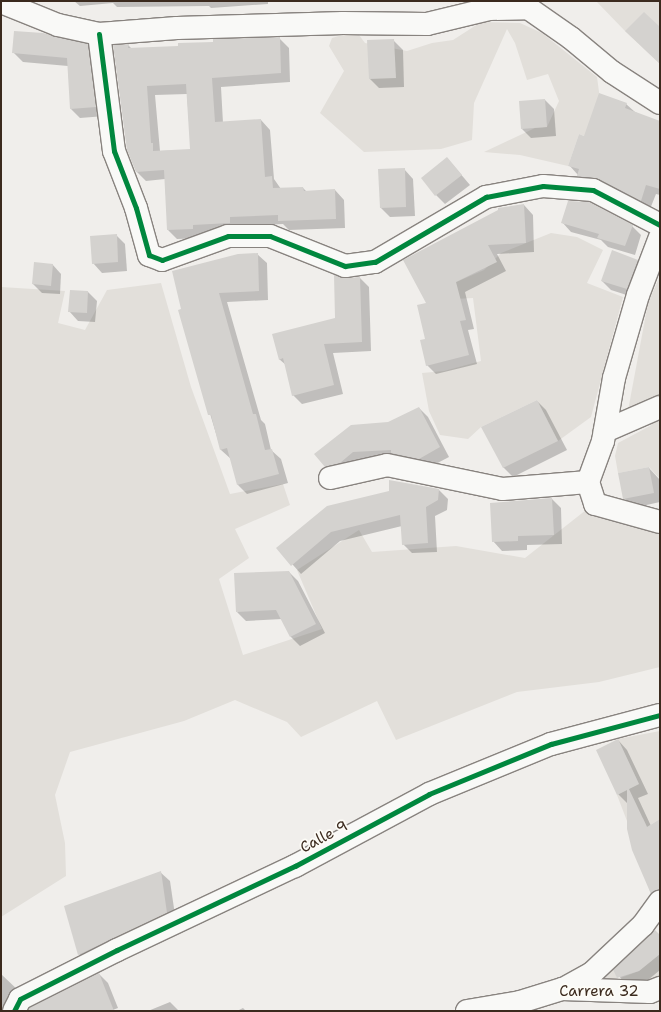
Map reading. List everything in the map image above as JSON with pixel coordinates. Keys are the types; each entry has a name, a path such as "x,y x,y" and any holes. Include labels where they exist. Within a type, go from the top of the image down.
{"street":[{"path":"1,2 58,25 99,34 177,28 343,22 427,24 489,9 528,8 571,38 612,72 660,103"},
{"path":"99,34 114,151 136,208 149,255 156,258 162,260 228,236 270,236 345,266 375,262 486,197 543,186 593,190 660,225"},
{"path":"660,237 638,295 614,378 605,431 588,482 595,504 660,522"},
{"path":"605,431 660,408"},
{"path":"330,478 387,465 503,489 588,482"},
{"name":"Calle 9","path":"14,1011 20,999 117,950 295,866 429,794 550,744 660,715"},
{"path":"562,989 592,973 643,925 660,902"},
{"name":"Carrera 32","path":"468,1011 520,1002 562,989 650,992 660,988"}],"shaded area":[{"path":"596,1 660,1 660,64 625,31"},
{"path":"481,22 520,23 542,33 597,77 606,144 579,134 568,166 520,155 484,152 535,128 547,127 559,101 548,74 527,80 515,43 507,29 474,103 472,140 441,149 364,152 320,113 344,71 329,46 332,38 356,31 365,43 407,51 432,43 453,40"},
{"path":"551,233 577,237 603,250 587,283 623,297 591,417 558,441 537,400 481,427 468,439 440,435 429,411 422,373 444,371 481,361 473,298 435,300 438,290 484,270 501,253"},
{"path":"660,276 660,395 627,416 648,303"},
{"path":"161,283 191,387 230,494 283,484 290,505 235,529 249,558 219,579 243,655 322,629 297,570 359,530 372,552 456,546 525,558 586,510 593,515 660,533 660,667 599,682 517,692 396,740 377,701 301,737 287,722 235,700 184,721 70,752 55,795 65,843 66,876 1,917 1,287 65,291 58,323 85,330 107,290"},
{"path":"660,415 660,479 649,467 618,473 615,456 618,443 650,426"},
{"path":"660,731 660,819 647,827 643,818 627,821 617,795 639,784 618,739"},
{"path":"660,954 660,979 628,988 576,985 610,965 618,979 639,971"}],"building":[{"path":"644,12 660,27 660,64 625,31"},
{"path":"14,31 43,33 88,44 96,107 70,109 67,58 12,53"},
{"path":"280,37 281,73 212,78 215,122 261,119 265,177 272,176 273,188 303,187 304,191 335,189 336,219 278,221 278,215 230,217 230,223 193,225 193,229 167,230 164,170 136,172 127,150 113,45 129,44 128,48 178,46 178,43 213,42 213,39","holes":["186,84 190,149 153,151 153,143 151,143 147,86"]},
{"path":"394,39 396,78 369,79 367,40"},
{"path":"599,93 627,103 625,108 660,121 660,189 646,185 641,201 599,179 577,176 579,169 568,166 579,134 584,136"},
{"path":"545,99 547,127 521,129 519,101"},
{"path":"447,157 462,175 435,196 421,178"},
{"path":"405,168 406,207 380,208 378,169"},
{"path":"568,201 589,202 633,225 625,246 597,238 599,234 561,223"},
{"path":"524,204 526,243 488,245 497,262 456,282 466,320 460,321 469,355 426,366 420,340 425,339 417,305 426,303 403,260 498,210 498,208"},
{"path":"117,234 118,262 92,264 90,236"},
{"path":"612,250 638,260 627,289 601,281"},
{"path":"258,253 259,291 219,293 253,414 256,414 265,450 272,449 279,474 237,485 227,448 220,450 211,415 208,415 178,310 181,309 172,271 238,254"},
{"path":"34,262 53,264 51,286 32,284"},
{"path":"334,275 346,278 360,277 362,342 324,344 334,385 292,396 283,358 279,360 272,334 335,318"},
{"path":"70,290 88,291 87,313 68,312"},
{"path":"537,400 558,441 503,468 481,427"},
{"path":"419,407 440,447 419,459 391,453 391,450 353,452 340,463 325,467 314,454 351,425 388,422"},
{"path":"649,467 654,493 623,499 618,473"},
{"path":"389,480 439,489 438,500 426,507 428,543 402,545 400,515 331,532 291,566 276,548 327,506 389,491"},
{"path":"552,498 554,535 518,536 518,541 492,542 490,503"},
{"path":"289,571 316,624 290,637 276,610 236,612 234,573"},
{"path":"618,739 639,784 629,789 647,827 660,819 660,890 651,894 632,850 627,829 627,790 617,795 596,750"},
{"path":"161,871 167,913 78,955 64,906"},
{"path":"655,930 660,935 660,954 639,971 617,978 613,970"},
{"path":"99,973 114,1011 28,1011 29,1008"}],"cycle path":[{"path":"99,34 114,151 136,208 149,255 162,260 228,236 270,236 345,266 375,262 486,197 543,186 593,190 660,225"},
{"path":"14,1011 20,999 117,950 295,866 429,794 551,744 660,715"}]}
